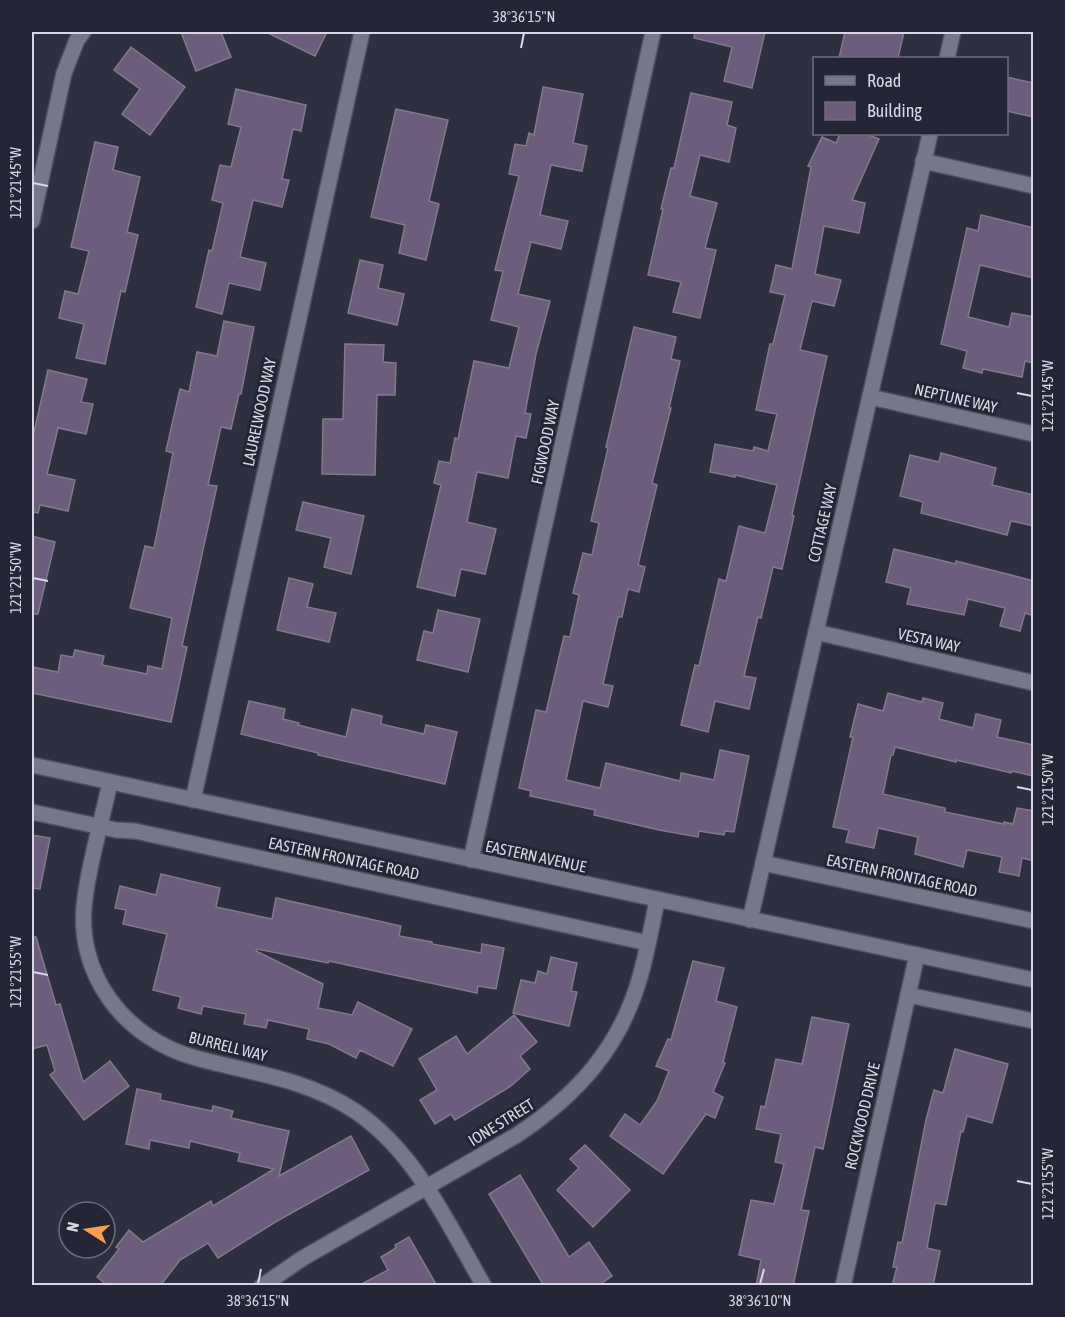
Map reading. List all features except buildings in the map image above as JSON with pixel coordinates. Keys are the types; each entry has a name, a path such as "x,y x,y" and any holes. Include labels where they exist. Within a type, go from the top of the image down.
{"street":[{"path":"32,221 64,73 77,40 83,32"},
{"name":"LAURELWOOD WAY","path":"193,800 362,32"},
{"name":"FIGWOOD WAY","path":"471,860 654,32"},
{"path":"947,57 953,32"},
{"name":"COTTAGE WAY","path":"750,920 930,135"},
{"path":"923,161 1034,186"},
{"name":"NEPTUNE WAY","path":"870,397 1034,434"},
{"name":"VESTA WAY","path":"816,632 1034,683"},
{"name":"EASTERN AVENUE","path":"32,765 1034,980"},
{"name":"BURRELL WAY","path":"110,782 85,899 84,929 89,959 101,987 118,1011 140,1032 166,1048 195,1058 280,1077 356,1112 382,1133 407,1160 426,1187 484,1286"},
{"name":"EASTERN FRONTAGE ROAD","path":"32,812 100,827 135,831 648,943"},
{"name":"EASTERN FRONTAGE ROAD","path":"763,863 1034,921"},
{"name":"IONE STREET","path":"262,1286 303,1258 518,1134 548,1114 576,1089 599,1061 619,1029 640,978 657,900"},
{"name":"ROCKWOOD DRIVE","path":"843,1286 917,955"},
{"path":"908,995 1034,1021"}]}
